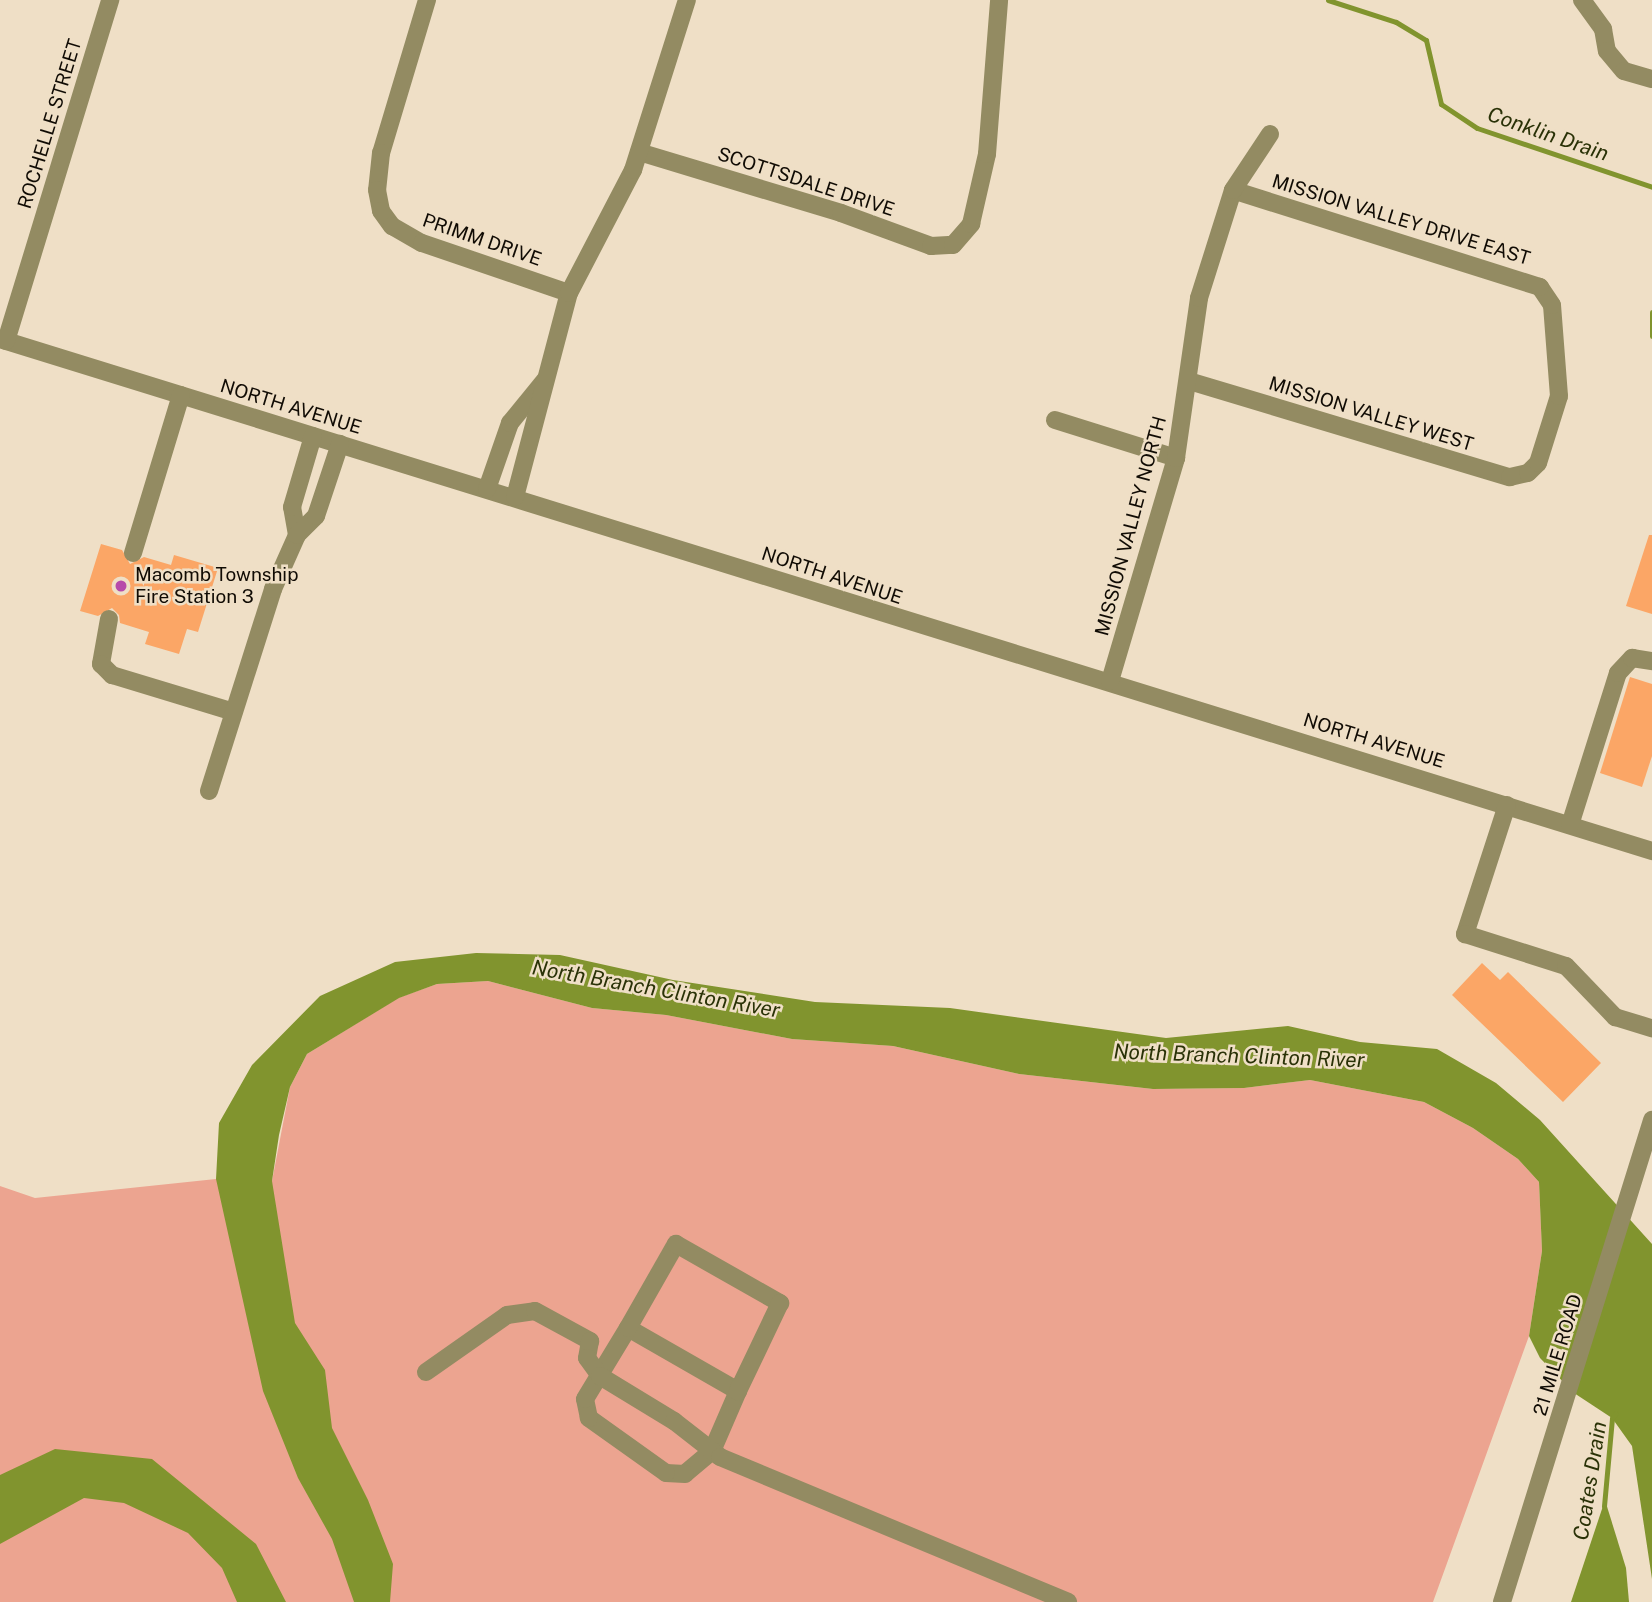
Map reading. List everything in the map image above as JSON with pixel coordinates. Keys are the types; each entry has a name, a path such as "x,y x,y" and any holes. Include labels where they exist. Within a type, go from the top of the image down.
{"street":[{"name":"ROCHELLE STREET","path":"3,340 110,0"},
{"name":"PRIMM DRIVE","path":"426,0 378,165 378,201 386,219 422,243 569,293"},
{"path":"515,497 550,374 569,293 639,152 687,0"},
{"name":"SCOTTSDALE DRIVE","path":"639,152 841,212 931,246 958,242 971,224 987,154 999,0"},
{"path":"1582,0 1603,29 1607,51 1624,71 1652,79"},
{"name":"MISSION VALLEY NORTH","path":"1110,681 1176,458 1189,381 1195,314 1233,190 1270,134"},
{"name":"MISSION VALLEY DRIVE EAST","path":"1233,190 1529,281 1550,298 1560,388 1538,463"},
{"name":"NORTH AVENUE","path":"3,340 515,497 869,611 1110,681 1652,851"},
{"path":"488,489 510,423 550,374"},
{"name":"MISSION VALLEY WEST","path":"1189,381 1503,476 1521,476 1538,463"},
{"path":"133,553 181,395"},
{"path":"1055,420 1176,458"},
{"path":"297,535 292,507 313,436"},
{"path":"209,791 273,589 297,535 316,516 340,444"},
{"path":"109,619 101,664 112,675 234,712"},
{"path":"1570,825 1618,673 1632,658 1652,660"},
{"path":"1507,804 1465,934 1566,966 1615,1017 1652,1028"},
{"name":"21 MILE ROAD","path":"1502,1602 1652,1120"},
{"path":"676,1244 780,1303 712,1451 685,1474 666,1473 589,1418 585,1399 600,1376 676,1244"},
{"path":"426,1372 507,1315 535,1311 590,1341 587,1358 600,1376 674,1421 712,1451 789,1489 1068,1602"},
{"path":"628,1328 738,1391"}],"shaded area":[{"path":"488,981 592,1008 666,1015 792,1039 893,1046 1019,1074 1153,1089 1244,1088 1310,1080 1424,1102 1473,1128 1518,1159 1539,1182 1542,1251 1529,1336 1433,1602 0,1602 0,1186 35,1198 216,1179 272,1181 290,1087 307,1054 398,998 437,984"}],"water":[{"name":"North Branch Clinton River","path":"476,953 560,955 673,980 815,1002 950,1008 1166,1038 1288,1026 1360,1042 1437,1049 1496,1083 1540,1120 1652,1244 1652,1579 1632,1446 1612,1418 1574,1393 1540,1358 1529,1336 1542,1251 1539,1182 1518,1159 1473,1128 1424,1102 1310,1080 1244,1088 1153,1089 1019,1074 893,1046 792,1039 666,1015 592,1008 488,981 437,984 399,998 307,1054 290,1087 279,1135 272,1181 295,1323 325,1370 332,1428 368,1500 393,1564 390,1602 354,1602 332,1539 298,1478 263,1391 216,1179 219,1123 252,1065 320,996 395,962"},
{"path":"55,1449 152,1459 256,1544 286,1602 237,1602 222,1568 188,1533 124,1503 84,1498 0,1544 0,1475"},
{"path":"1605,1500 1626,1568 1629,1602 1571,1602"}],"building":[{"path":"1649,535 1652,535 1652,614 1626,606"},
{"path":"101,544 122,550 130,564 144,557 171,565 174,555 218,568 198,632 187,629 179,654 145,644 149,632 120,623 119,615 112,608 98,616 80,611"},
{"path":"1630,677 1652,684 1652,756 1642,787 1600,773"},
{"path":"1482,963 1500,980 1508,972 1601,1063 1563,1102 1452,995"}],"waterway":[{"name":"Conklin Drain","path":"1328,0 1396,22 1426,40 1441,104 1477,128 1652,187"},
{"name":"Conklin Drain","path":"1652,312 1652,336"},
{"name":"Coates Drain","path":"1604,1506 1612,1418 1616,1413"}],"place":[{"name":"Macomb Township Fire Station 3","path":"121,586"}]}
